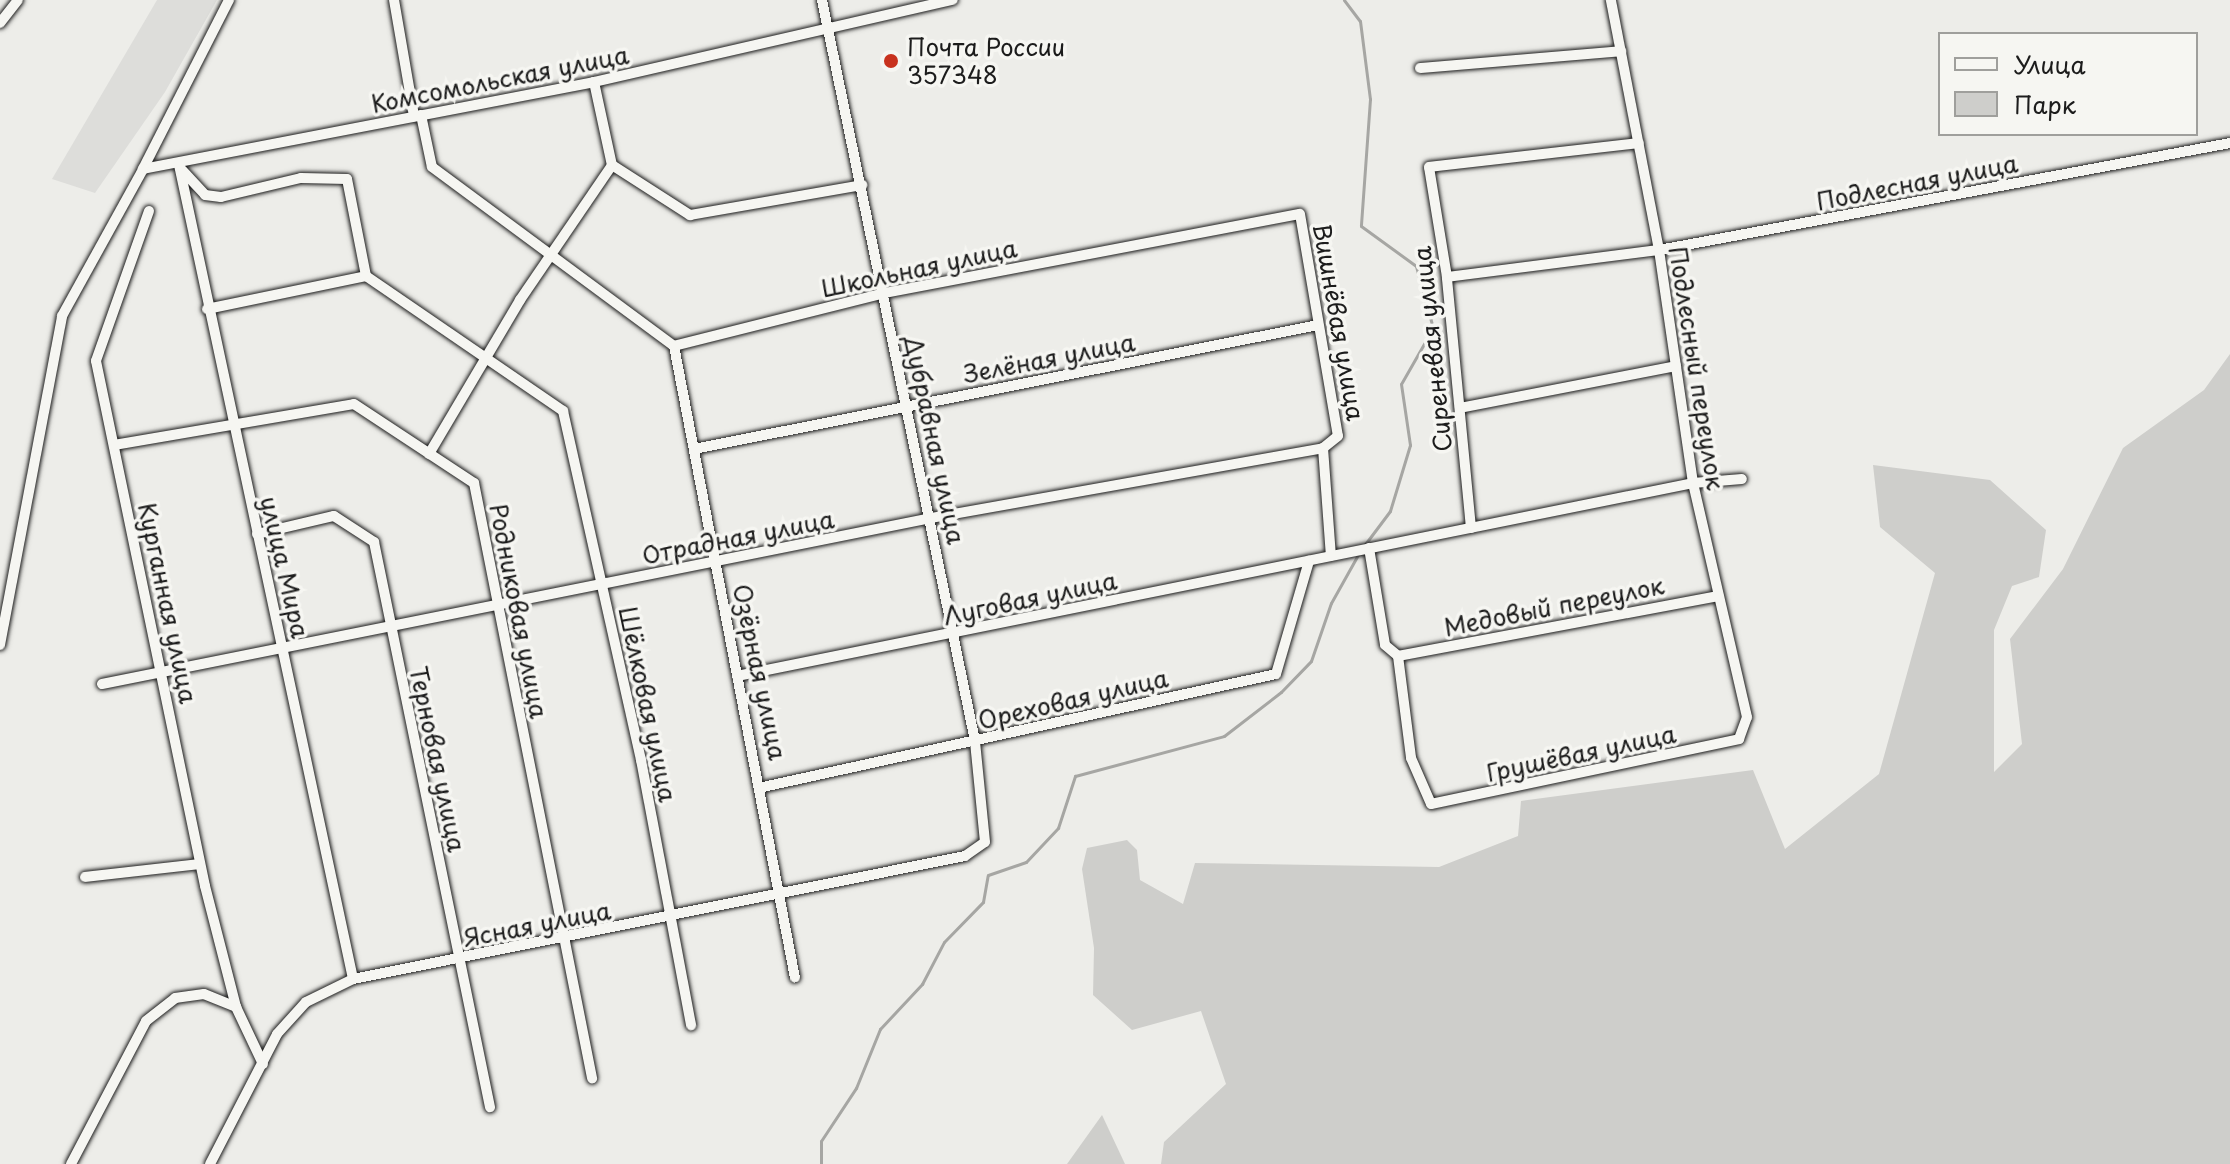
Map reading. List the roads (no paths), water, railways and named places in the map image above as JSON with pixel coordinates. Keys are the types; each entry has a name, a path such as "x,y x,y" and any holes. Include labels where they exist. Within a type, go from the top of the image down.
{"street":[{"path":"0,23 18,0"},
{"path":"0,645 62,316 143,169 229,0"},
{"path":"394,0 432,167 674,346"},
{"name":"Дубравная улица","path":"822,0 885,293 975,741 986,832 985,842 965,856"},
{"name":"Комсомольская улица","path":"143,169 179,165 594,82 826,24 953,0"},
{"name":"Подлесный переулок","path":"1611,0 1659,250 1693,483 1747,717 1739,739"},
{"path":"1420,68 1621,51"},
{"path":"594,82 612,165 690,215 862,185"},
{"name":"Сиреневая улица","path":"1471,528 1447,277 1429,167 1639,143"},
{"name":"Подлесная улица","path":"1447,277 1659,250 2230,143"},
{"path":"179,165 205,195 221,197 301,178 347,179 366,276 207,309"},
{"name":"улица Мира","path":"179,165 207,309 353,979"},
{"path":"429,454 486,358 612,165"},
{"name":"Курганная улица","path":"149,211 96,361 163,673 199,864 236,1007 263,1064"},
{"name":"Вишнёвая улица","path":"1175,236 1300,214 1338,436 1323,448 1331,556"},
{"name":"Школьная улица","path":"674,346 885,293 1175,236"},
{"name":"Шёлковая улица","path":"366,276 563,411 603,585 691,1025"},
{"name":"Зелёная улица","path":"694,449 1318,325"},
{"name":"Озёрная улица","path":"674,346 737,676 763,787 795,978"},
{"path":"1460,408 1676,366"},
{"name":"Родниковая улица","path":"114,445 232,422 354,404 474,483 561,940 592,1078"},
{"name":"Отрадная улица","path":"102,684 931,518 1323,448"},
{"path":"1398,656 1385,645 1369,548 1693,483 1742,479"},
{"name":"Терновая улица","path":"257,534 334,516 374,542 490,1107"},
{"name":"Луговая улица","path":"737,676 1369,548"},
{"name":"Ореховая улица","path":"763,787 1276,674 1309,561"},
{"name":"Медовый переулок","path":"1398,656 1718,596"},
{"name":"Грушёвая улица","path":"1398,656 1411,758 1431,804 1739,739"},
{"name":"Ясная улица","path":"210,1164 277,1034 306,1002 353,979 561,940 965,856"},
{"path":"85,877 199,864"},
{"path":"71,1164 146,1021 175,998 204,994 236,1007"}],"waterway":[{"path":"1344,0 1360,21 1370,99 1361,226 1416,266 1433,328 1401,384 1410,445 1390,511 1363,547"},
{"path":"821,1164 821,1141 856,1088 880,1029 922,984 944,942 983,902 988,875 1026,862 1058,828 1075,776 1224,736 1281,692 1311,661 1331,603 1359,553"}],"place":[{"name":"Почта России 357348","path":"891,61"}]}
